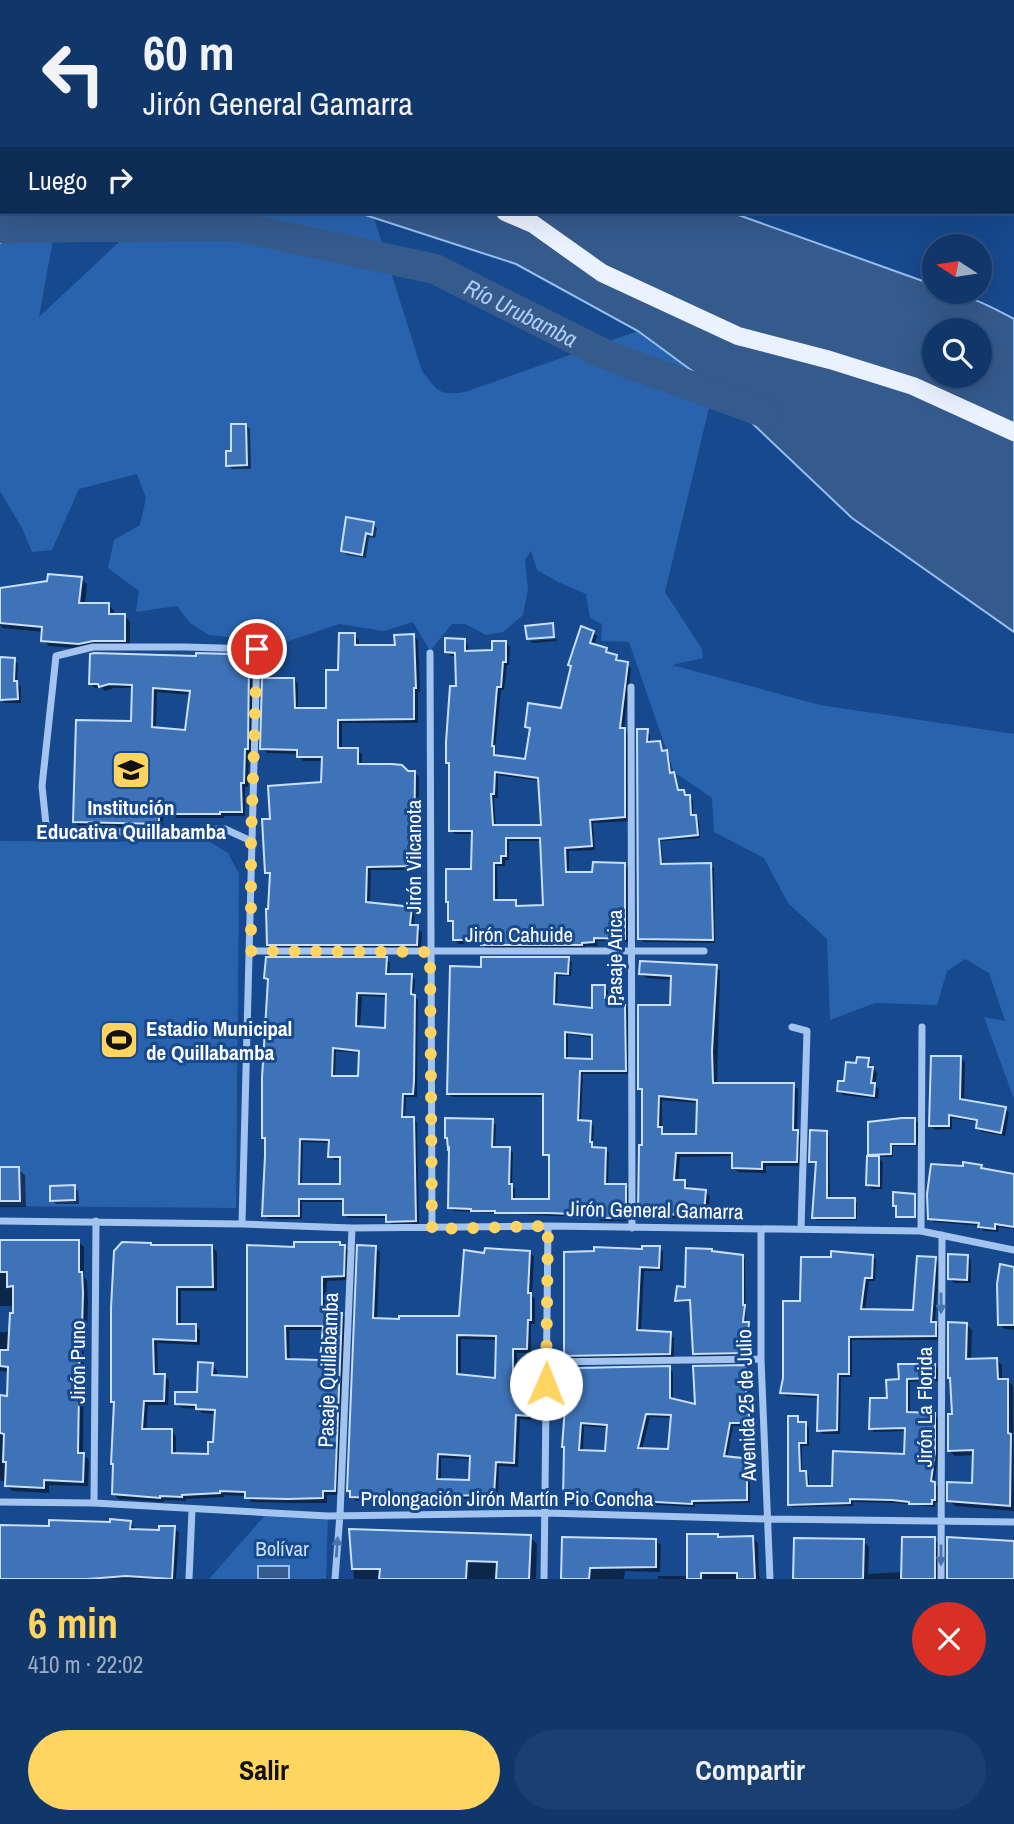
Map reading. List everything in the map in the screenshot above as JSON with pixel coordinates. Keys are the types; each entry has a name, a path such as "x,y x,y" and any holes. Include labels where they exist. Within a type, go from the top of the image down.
{"main road":[{"path":"510,214 533,224 602,272 738,337 830,360 913,386 1014,432"}],"street":[{"path":"242,1224 257,649 185,646 93,647 56,656 41,786 47,834 225,829 251,841"},
{"name":"Jirón Vilcanota","path":"430,653 432,1229"},
{"name":"Pasaje Arica","path":"631,687 632,1228"},
{"name":"Jirón Cahuide","path":"251,951 704,951"},
{"path":"792,1027 807,1031 801,1229"},
{"path":"921,1231 922,1027"},
{"name":"Jirón General Gamarra","path":"0,1221 432,1229 548,1226 921,1231 1014,1250"},
{"name":"Jirón Puno","path":"94,1503 96,1221"},
{"path":"544,1579 548,1226"},
{"name":"Pasaje Quillabamba","path":"335,1579 352,1228"},
{"name":"Avenida 25 de Julio","path":"761,1229 761,1359 770,1579"},
{"name":"Jirón La Florida","path":"941,1579 942,1235"},
{"path":"546,1362 761,1359"},
{"name":"Prolongación Jirón Martín Pio Concha","path":"0,1502 94,1503 328,1516 545,1513 1014,1522"},
{"path":"189,1579 192,1510"}],"green space":[{"path":"37,214 58,214 39,317 149,214 362,214 374,218 422,371 439,390 449,393 465,392 638,331 714,387 665,592 702,649 703,658 672,665 820,705 1014,734 1014,1099 984,1017 1005,1021 989,973 965,959 947,971 937,1005 875,1003 830,1020 827,939 788,903 764,858 714,832 712,798 674,772 629,642 601,641 602,624 590,618 586,594 537,570 531,551 525,560 528,589 523,615 503,632 486,635 465,624 452,624 430,651 413,622 384,631 339,624 283,643 209,635 190,623 177,606 136,612 139,591 108,568 114,540 140,525 146,498 137,474 79,489 52,550 32,552 22,528 0,491 0,243"},
{"name":"Estadio Municipal de Quillabamba","path":"0,841 210,842 228,853 239,874 236,1208 0,1206"},
{"name":"Bolívar","path":"266,1514 328,1516 326,1579 209,1579"}],"shaded area":[{"path":"0,214 37,214 0,243"},
{"path":"362,214 736,214 922,281 922,304 984,304 1014,319 1014,632 852,518 714,387 638,331 516,264"},
{"path":"258,1566 289,1566 289,1579 258,1579"}],"building":[{"path":"231,424 246,424 247,465 226,466 226,451 231,451"},
{"path":"346,517 374,522 372,535 366,533 362,555 341,551"},
{"path":"48,574 82,577 79,603 109,603 109,614 125,614 125,641 79,644 41,641 42,627 0,623 0,588 47,581"},
{"path":"553,623 554,637 527,639 525,626"},
{"path":"581,626 594,631 590,643 607,648 606,652 617,655 616,660 628,662 620,728 625,728 625,817 590,820 592,846 565,848 566,872 592,872 593,862 625,863 625,939 594,938 594,942 582,945 481,945 481,940 453,940 453,921 448,921 446,902 446,869 471,869 472,831 449,831 449,763 446,763 446,742 450,686 456,686 455,653 445,652 445,638 465,639 465,651 492,650 492,641 506,641 506,662 503,662 501,687 497,687 492,746 494,755 525,759 530,728 525,727 528,703 561,708 571,666 568,665","holes":["495,772 538,778 541,825 493,825 491,794 494,794","506,838 540,838 543,905 516,906 516,900 494,900 494,863 501,863 501,856 506,856"]},
{"path":"339,633 355,633 355,645 395,645 394,635 414,634 414,719 338,720 338,748 358,748 358,764 402,765 408,771 415,771 414,866 367,867 366,902 412,907 410,925 418,925 417,945 267,945 266,909 270,873 265,873 262,819 270,819 268,786 321,782 322,757 297,757 297,750 260,749 262,678 294,678 295,708 326,708 326,670 338,670"},
{"path":"90,654 232,654 232,660 249,662 248,749 245,749 244,783 241,783 242,812 159,814 159,824 73,822 76,720 131,721 132,685 109,684 99,687 98,684 89,684","holes":["153,688 190,691 185,730 152,727"]},
{"path":"0,657 15,658 14,681 17,681 18,699 0,700"},
{"path":"637,729 648,729 647,742 660,741 662,751 667,750 670,773 674,772 678,790 684,790 685,795 690,795 691,815 696,815 698,835 659,839 661,864 711,863 713,940 638,939"},
{"path":"266,957 387,957 386,974 412,974 411,994 415,995 414,1081 413,1094 403,1094 402,1117 414,1117 416,1221 386,1222 386,1215 343,1215 343,1199 299,1199 299,1216 262,1216 265,1138 262,1138 262,1078 268,979 264,978","holes":["357,993 386,994 385,1028 356,1026","333,1048 359,1051 358,1076 332,1076","300,1139 329,1140 328,1157 340,1157 340,1184 299,1184"]},
{"path":"481,957 569,957 568,974 555,973 554,1004 592,1008 592,985 605,985 605,998 623,998 626,1071 580,1071 578,1120 591,1121 592,1147 606,1148 605,1184 626,1184 626,1212 623,1212 623,1218 495,1213 448,1208 449,1148 445,1138 445,1118 493,1119 492,1147 510,1147 509,1184 512,1184 512,1199 549,1199 549,1155 543,1155 543,1094 447,1094 450,966 481,967","holes":["565,1032 592,1035 592,1059 565,1058"]},
{"path":"640,961 717,965 713,1083 794,1083 793,1130 798,1130 797,1162 762,1162 762,1169 732,1168 732,1153 676,1153 674,1180 685,1180 685,1188 706,1190 704,1212 684,1211 684,1215 638,1213 642,1089 638,1089 638,1005 670,1005 671,976 639,974","holes":["659,1096 697,1100 696,1134 662,1134 662,1127 658,1127"]},
{"path":"931,1056 961,1056 960,1099 1006,1107 1001,1133 976,1128 977,1120 949,1115 949,1126 929,1126"},
{"path":"857,1057 869,1058 868,1067 873,1067 871,1083 875,1083 874,1096 837,1091 838,1081 844,1081 846,1062 856,1063"},
{"path":"915,1118 915,1144 891,1144 891,1154 868,1155 868,1122"},
{"path":"810,1130 827,1131 827,1198 855,1198 855,1218 812,1218 816,1162 809,1162"},
{"path":"867,1156 879,1156 879,1186 866,1185"},
{"path":"963,1162 1014,1174 1014,1227 995,1224 995,1229 978,1227 979,1223 928,1219 927,1194 931,1164 963,1166"},
{"path":"0,1167 19,1167 20,1201 0,1201"},
{"path":"75,1185 75,1200 50,1201 50,1186"},
{"path":"893,1192 915,1194 915,1217 896,1217"},
{"path":"0,1240 79,1240 79,1272 82,1272 83,1293 78,1453 84,1453 83,1482 44,1480 44,1488 5,1486 6,1462 3,1462 4,1434 0,1433 0,1395 7,1396 8,1367 0,1366 0,1350 8,1350 10,1313 13,1313 13,1286 7,1287 7,1272 0,1272"},
{"path":"122,1242 212,1245 213,1287 177,1287 177,1324 196,1324 196,1341 153,1339 154,1374 165,1374 164,1401 144,1401 142,1429 172,1429 172,1453 208,1454 208,1442 213,1442 215,1410 196,1409 196,1405 175,1404 175,1392 197,1392 198,1362 213,1363 212,1375 247,1377 247,1245 294,1247 294,1242 340,1242 340,1245 345,1245 344,1276 322,1277 322,1312 342,1313 335,1491 323,1491 323,1498 288,1499 245,1498 245,1492 220,1491 160,1498 112,1494 114,1402 111,1402 111,1308 114,1251","holes":["285,1326 323,1326 320,1360 286,1359"]},
{"path":"357,1245 376,1246 373,1318 399,1319 399,1316 459,1316 464,1250 484,1253 485,1248 530,1251 528,1293 531,1293 531,1320 528,1320 527,1349 513,1349 513,1379 531,1382 528,1416 516,1415 514,1463 496,1462 494,1495 372,1493 372,1498 350,1497 350,1491 347,1491","holes":["457,1335 496,1336 495,1378 457,1374","438,1454 470,1456 469,1480 437,1479"]},
{"path":"642,1246 660,1246 659,1268 640,1267 637,1330 671,1332 670,1354 564,1356 564,1252 594,1251 594,1247 642,1249"},
{"path":"686,1248 712,1249 743,1255 743,1322 749,1322 747,1353 693,1354 690,1300 675,1301 677,1286 685,1287"},
{"path":"831,1251 873,1255 872,1278 865,1278 861,1309 913,1310 917,1256 936,1257 931,1322 936,1322 936,1336 849,1337 849,1374 838,1374 837,1430 817,1431 818,1395 780,1393 783,1378 783,1301 800,1301 801,1257 831,1257"},
{"path":"948,1254 968,1255 967,1280 948,1279"},
{"path":"1000,1264 1014,1267 1014,1325 998,1325 997,1284"},
{"path":"948,1322 967,1323 966,1359 997,1358 998,1379 1008,1379 1008,1433 1011,1434 1010,1506 947,1501 947,1482 972,1483 973,1450 948,1451 948,1414 952,1414 948,1378"},
{"path":"898,1364 935,1364 935,1378 907,1379 907,1412 935,1413 935,1452 931,1481 935,1482 935,1500 932,1500 932,1504 850,1499 850,1503 788,1505 788,1416 798,1416 798,1422 806,1422 806,1443 799,1443 800,1471 806,1471 807,1486 832,1486 833,1451 904,1454 905,1428 869,1429 870,1398 887,1398 886,1380 899,1379"},
{"path":"747,1365 745,1372 750,1377 745,1397 749,1397 749,1423 730,1423 724,1456 752,1459 751,1477 747,1477 747,1500 692,1501 692,1504 563,1500 562,1447 566,1394 570,1394 578,1368 670,1366 670,1398 695,1404 693,1366","holes":["646,1414 671,1415 668,1449 638,1448","581,1423 607,1425 605,1451 579,1450"]},
{"path":"110,1519 131,1521 130,1529 159,1530 159,1526 175,1526 172,1579 126,1576 0,1579 0,1525 49,1526 49,1520 110,1522"},
{"path":"349,1529 531,1535 529,1579 496,1579 497,1562 467,1561 466,1579 379,1579 380,1569 352,1569"},
{"path":"687,1534 753,1536 755,1579 737,1579 737,1573 701,1573 701,1579 687,1579"},
{"path":"562,1537 656,1539 656,1567 590,1568 589,1579 561,1579"},
{"path":"902,1537 935,1537 935,1579 901,1579"},
{"path":"947,1537 1014,1541 1014,1579 947,1579"},
{"path":"794,1538 864,1539 863,1579 793,1579"}],"waterway":[{"name":"Río Urubamba","path":"0,228 235,226 435,269 606,355 765,413"}],"place":[{"name":"Institución Educativa Quillabamba","path":"131,770"},
{"name":"Estadio Municipal de Quillabamba","path":"119,1040"}],"route":[{"path":"257,649 251,841 251,951 430,952 432,1229 548,1226 546,1384"}]}
